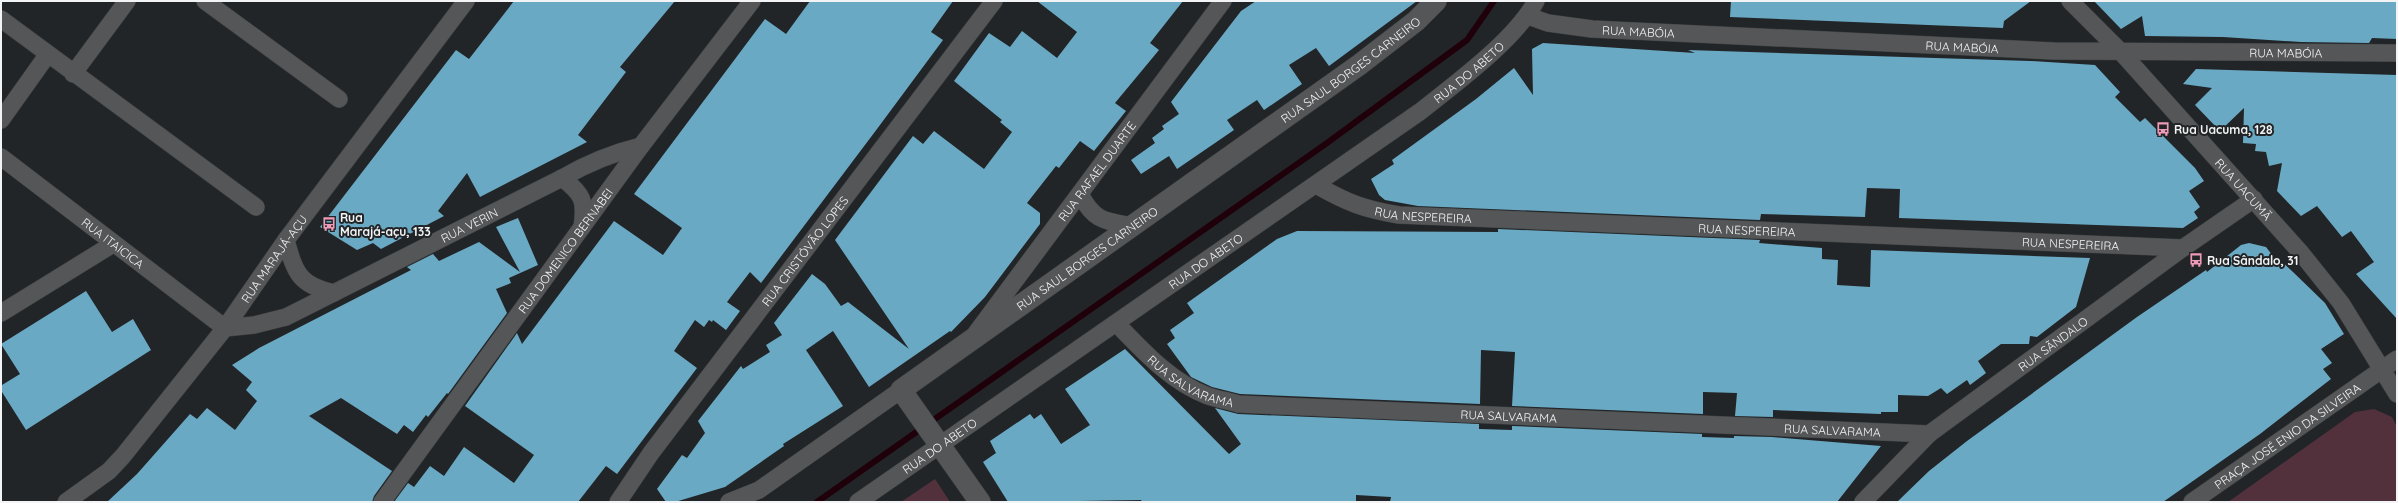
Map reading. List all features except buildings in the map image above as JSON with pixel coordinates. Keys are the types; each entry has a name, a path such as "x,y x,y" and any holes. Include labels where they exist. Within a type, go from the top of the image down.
{"street":[{"path":"74,74 127,1"},
{"path":"205,1 339,99"},
{"name":"RUA MARAJÁ-AÇU","path":"66,502 109,470 124,456 225,328 286,240 466,1"},
{"name":"RUA DOMENICO BERNABEI","path":"382,502 641,146 752,1"},
{"name":"RUA CRISTÓVÃO LOPES","path":"618,502 651,453 994,1"},
{"name":"RUA RAFAEL DUARTE","path":"970,341 1223,1"},
{"name":"RUA SAUL BORGES CARNEIRO","path":"729,502 759,490 906,396 970,341 1359,65 1416,21 1436,1"},
{"name":"RUA UACUMÃ","path":"2070,1 2120,52 2254,199 2341,303 2397,394"},
{"name":"RUA MABÓIA","path":"1532,8 1548,23 1592,29 2120,52 2397,53"},
{"name":"RUA DO ABETO","path":"858,502 936,440 1116,324 1427,106 1474,68 1532,8"},
{"path":"1,19 256,208"},
{"path":"1,120 48,54"},
{"name":"RUA VERIN","path":"225,328 254,325 286,317 562,178 598,158 641,146"},
{"name":"RUA ITAICICA","path":"1,157 225,328"},
{"path":"562,178 581,195 584,207 582,228"},
{"name":"RUA NESPEREIRA","path":"1316,185 1345,201 1368,210 1399,214 2182,248"},
{"path":"1080,194 1088,209 1099,219 1133,226"},
{"name":"RUA SÃNDALO","path":"1862,502 1929,434 2182,248 2254,199"},
{"path":"286,240 295,269 304,282 319,290 334,294"},
{"path":"1,314 113,244"},
{"name":"RUA SALVARAMA","path":"1116,324 1154,362 1184,382 1207,396 1238,404 1929,434"},
{"name":"PRAÇA JOSÉ ENIO DA SILVEIRA","path":"2192,502 2397,359"},
{"path":"906,396 980,502"}],"shaded area":[{"path":"2374,409 2392,417 2397,427 2397,502 2228,502 2355,412"},
{"path":"935,479 950,502 901,502"}],"waterway":[{"path":"817,502 1327,143 1467,40 1494,1"}],"place":[{"name":"Rua Uacuma, 128","path":"2163,129"},
{"name":"Rua Marajá-açu, 133","path":"329,224"},
{"name":"Rua Sândalo, 31","path":"2196,260"}]}
